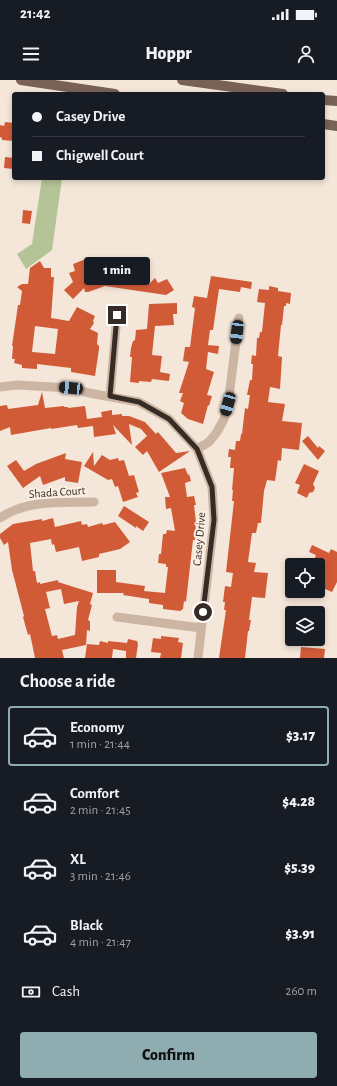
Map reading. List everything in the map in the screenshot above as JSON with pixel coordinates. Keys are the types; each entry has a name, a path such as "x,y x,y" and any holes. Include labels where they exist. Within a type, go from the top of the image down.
{"main road":[{"path":"21,80 102,92"},
{"path":"182,80 269,92"},
{"path":"325,100 337,102"},
{"path":"325,124 337,126"}],"street":[{"path":"110,396 117,315"},
{"path":"197,449 209,442 217,432 224,418 228,404 239,318"},
{"name":"Casey Drive","path":"0,387 17,385 43,385 71,388 89,393 139,402 169,419 197,449 212,487 214,520 198,658"},
{"name":"Shada Court","path":"0,518 21,507 32,504 94,502"},
{"path":"117,617 201,628"}],"green space":[{"path":"42,180 62,180 52,250 26,269 17,254 32,244"}],"building":[{"path":"5,122 12,123 12,141 2,140 0,137 0,125 4,126"},
{"path":"5,157 12,158 12,169 4,168"},
{"path":"23,210 32,211 30,224 22,223"},
{"path":"86,259 140,268 138,282 149,284 155,278 158,283 167,279 174,290 166,295 105,286 88,292 85,292 84,288 73,299 64,290 73,282 69,273 75,271 73,264"},
{"path":"40,261 44,268 51,268 51,277 54,277 51,318 69,321 77,307 95,316 93,321 94,323 90,329 98,333 97,344 99,349 95,376 71,372 71,368 37,364 37,369 22,368 22,365 14,363 15,359 12,359 12,346 18,305 20,305 22,291 17,287 22,284 28,284 30,268","holes":["35,326 58,329 55,354 32,352"]},
{"path":"211,276 252,282 251,289 241,287 240,292 219,289 213,330 210,330 208,345 219,346 218,354 208,352 206,369 214,372 207,395 212,396 203,424 188,419 181,413 184,403 180,401 183,393 179,393 189,362 183,361 185,347 190,347 195,308 192,307 194,296 207,298"},
{"path":"269,286 278,288 278,291 291,293 290,304 286,303 286,306 284,306 281,325 278,356 282,357 280,389 270,387 268,402 285,404 282,421 302,423 299,450 282,448 281,461 278,460 275,481 267,480 264,491 261,523 258,523 256,533 252,533 248,562 256,563 254,572 268,573 265,598 252,597 249,620 251,620 248,631 245,658 219,658 226,610 224,610 225,602 223,602 225,586 231,587 233,573 226,572 234,501 232,501 232,490 234,468 230,468 231,457 228,457 229,449 235,450 236,441 240,441 242,434 245,408 248,409 250,395 247,395 250,380 252,380 252,355 256,356 257,338 259,338 260,332 262,332 265,303 257,302 259,289 269,290"},
{"path":"177,303 177,314 173,314 174,325 155,326 152,355 162,356 160,372 170,374 169,381 152,379 151,382 130,382 132,357 130,357 131,348 133,341 135,340 136,330 147,329 149,304"},
{"path":"42,392 45,408 85,406 87,419 102,417 101,412 112,410 112,415 122,414 122,416 129,416 145,422 156,434 158,432 176,453 190,451 159,472 147,451 143,455 135,447 147,436 141,429 129,424 132,445 113,425 116,434 94,437 93,426 78,428 77,425 11,435 10,427 0,431 0,406 7,405 8,409 38,405"},
{"path":"308,436 318,448 319,446 325,451 318,460 302,441"},
{"path":"93,452 94,466 102,455 110,460 118,458 119,461 124,460 129,476 134,475 139,492 136,493 138,497 123,502 118,486 115,487 112,479 108,480 84,466"},
{"path":"66,453 65,459 82,462 78,483 65,481 65,477 43,485 40,476 23,488 7,466 16,460 24,471 36,464"},
{"path":"304,464 319,471 313,484 315,488 313,492 309,493 307,498 297,493 300,485 295,483"},
{"path":"185,468 191,481 185,483 187,497 194,496 196,505 194,505 196,522 195,540 193,540 186,602 184,601 183,609 180,611 163,609 163,605 149,603 149,599 123,595 124,593 97,593 97,570 116,570 116,582 145,586 144,591 165,593 168,567 166,567 166,564 158,563 159,554 161,554 163,534 166,534 167,530 175,531 171,508 166,509 165,497 170,497 161,473"},
{"path":"124,506 149,522 143,531 118,516"},
{"path":"53,518 55,527 81,521 82,525 87,524 88,527 102,523 103,525 115,522 130,542 120,549 99,554 99,557 82,561 79,547 56,552 54,544 52,545 51,539 30,543 33,571 35,571 37,583 40,582 40,584 58,580 58,582 93,593 90,604 92,605 88,620 90,621 90,631 87,630 86,645 62,650 64,658 35,658 30,634 28,635 23,617 24,616 12,570 8,542 4,545 0,538 0,534 13,524 42,519 42,521","holes":["61,589 64,604 79,601 77,607 75,635 58,639 57,635 52,636 45,609 50,608 46,592"]},
{"path":"312,545 329,553 331,549 337,552 337,582 332,592 325,589 325,558 315,558 316,555 309,552"},
{"path":"161,636 179,638 178,642 183,643 181,658 160,658 161,653 151,652 153,638 161,639"},
{"path":"128,639 137,641 136,658 126,658 126,651 113,649 112,658 85,658 87,644 99,645 100,641 108,643 108,641 127,643"},
{"path":"301,647 325,649 324,658 300,658"}],"route":[{"path":"117,315 110,396 139,402 169,419 197,449 212,487 214,520 203,612"}]}
